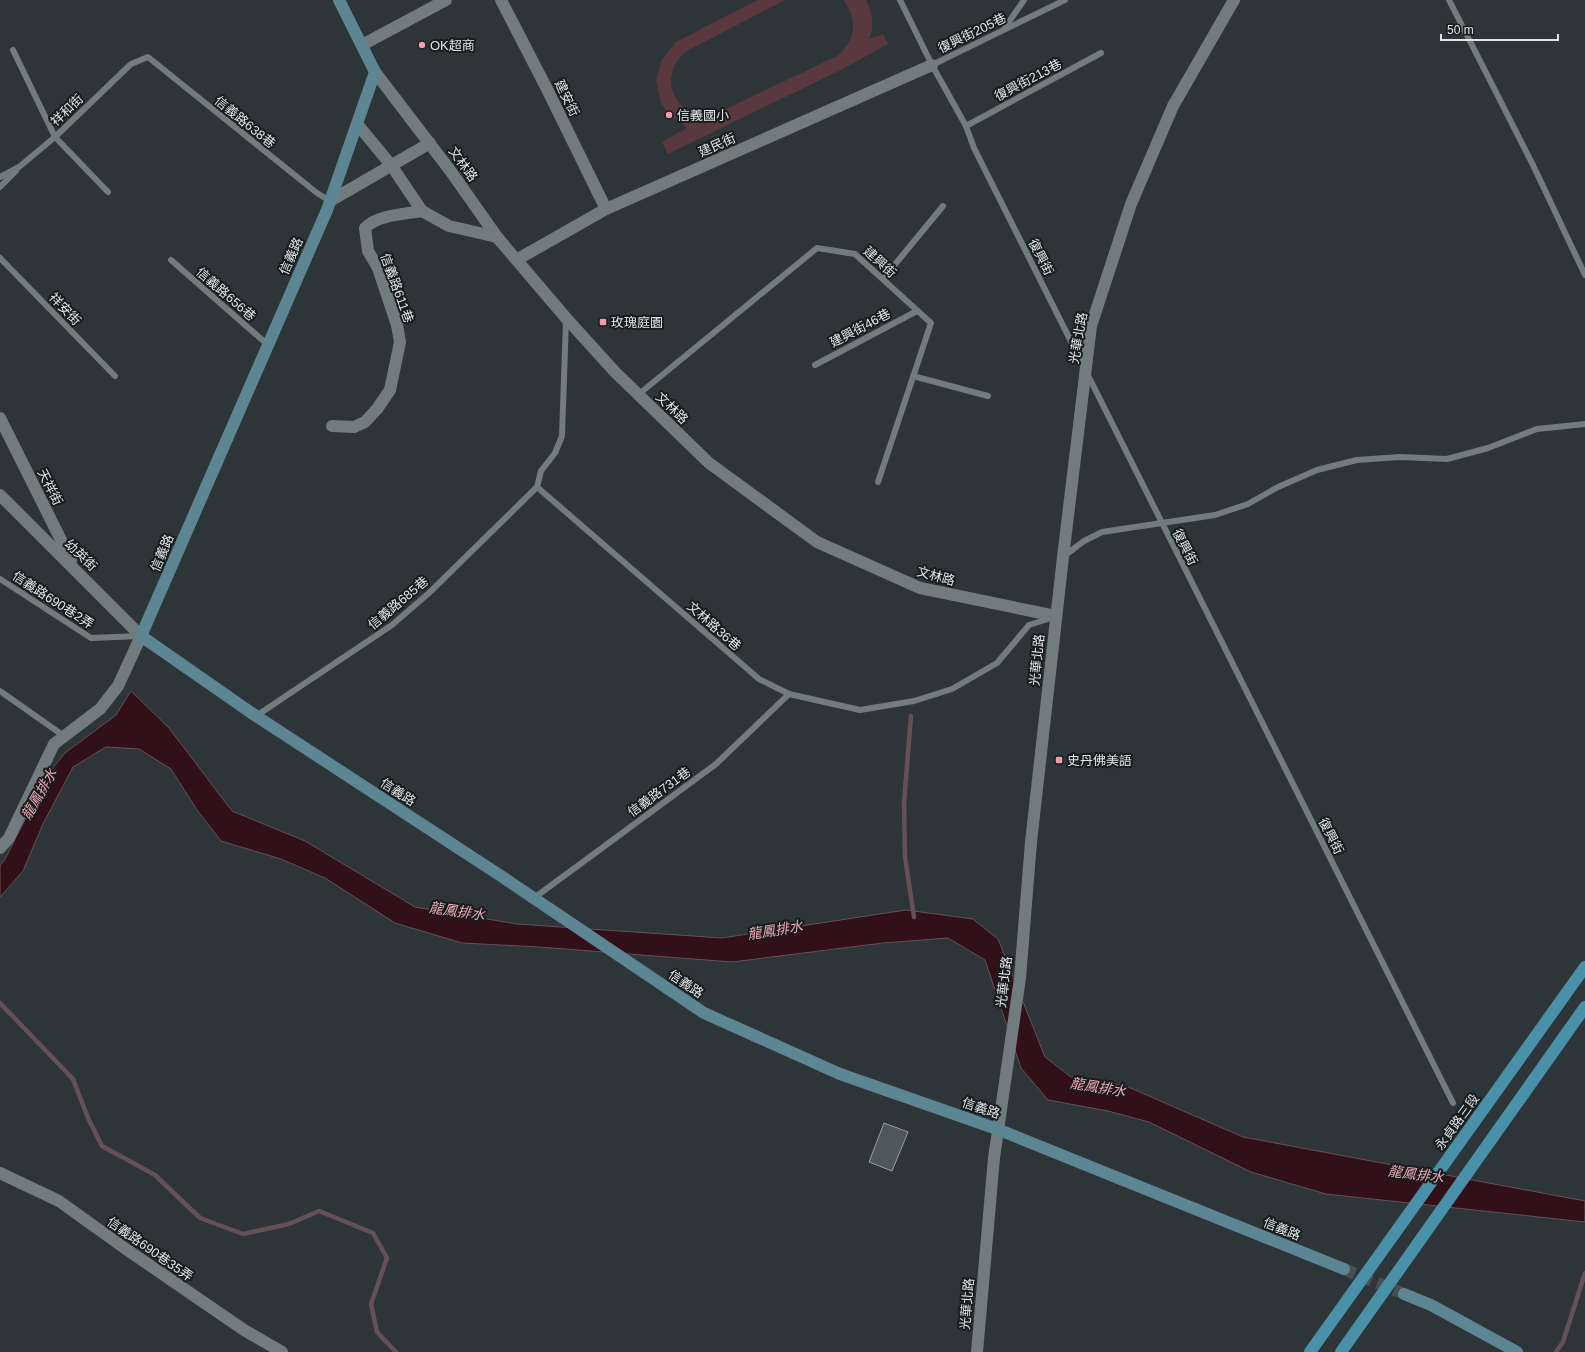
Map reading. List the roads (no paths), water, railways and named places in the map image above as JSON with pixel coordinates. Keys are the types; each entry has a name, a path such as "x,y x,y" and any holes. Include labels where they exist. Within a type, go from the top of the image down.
{"main road":[{"name":"永貞路三段","path":"1310,1352 1585,967"},
{"path":"1341,1352 1585,1007"}],"street":[{"path":"339,0 375,72"},
{"path":"362,45 446,0"},
{"name":"建安街","path":"501,0 606,209"},
{"name":"光華北路","path":"977,1352 997,1129 1020,978 1030,842 1063,556 1092,326 1131,204 1173,106 1234,0"},
{"name":"建民街","path":"518,259 606,209 932,65"},
{"name":"信義路","path":"375,72 358,125 330,200 141,636 256,716 534,898 704,1013 840,1074 997,1129 1344,1270"},
{"name":"文林路","path":"375,72 430,143 497,237 518,259 566,318 638,394 709,463 817,542 920,588 1056,616"},
{"path":"358,125 391,165 422,210 449,226 497,237"},
{"path":"330,200 430,143"},
{"name":"信義路611巷","path":"332,426 354,428 365,422 377,409 390,390 400,342 397,325 378,268 368,251 365,228 369,224 380,220 422,210"},
{"name":"天祥街","path":"0,418 75,568"},
{"name":"幼英街","path":"0,495 75,568 141,636"},
{"path":"0,848 9,838 54,744 100,709 118,686 141,636"},
{"name":"信義路690巷35弄","path":"0,1173 59,1201 122,1247 244,1330 282,1352"},
{"path":"1404,1294 1431,1305 1517,1352"}],"lane":[{"name":"復興街","path":"900,0 932,65 966,126 974,148 1160,522 1453,1103"},
{"path":"1003,30 1024,0"},
{"name":"復興街205巷","path":"932,65 1065,0"},
{"path":"1449,0 1533,165 1585,275"},
{"path":"13,50 55,137 108,192"},
{"name":"復興街213巷","path":"966,126 1101,53"},
{"name":"祥和街","path":"0,177 20,167 55,137 131,64 148,57"},
{"name":"信義路638巷","path":"148,57 317,193 330,200"},
{"path":"0,187 20,167"},
{"path":"883,279 943,206"},
{"name":"建興街","path":"638,394 816,248 855,254 931,323 878,482"},
{"name":"祥安街","path":"0,258 115,376"},
{"name":"信義路656巷","path":"170,260 268,345"},
{"name":"建興街46巷","path":"815,365 917,311"},
{"path":"537,487 541,471 556,453 562,436 566,318"},
{"path":"913,376 988,396"},
{"path":"1063,556 1084,541 1102,532 1160,522 1215,515 1248,504 1278,487 1318,470 1357,460 1400,456 1447,459 1488,448 1537,429 1585,424"},
{"name":"文林路36巷","path":"537,487 759,679 789,694 860,710 914,701 952,689 997,663 1030,625 1056,616"},
{"name":"信義路685巷","path":"256,716 392,625 429,593 537,487"},
{"name":"信義路690巷2弄","path":"0,579 91,638 141,636"},
{"path":"0,691 64,736"},
{"name":"信義路731巷","path":"534,898 716,764 789,694"}],"water":[{"name":"龍鳳排水","path":"131,691 169,728 232,811 305,841 415,907 517,924 722,938 906,910 973,919 998,939 1045,1057 1071,1077 1126,1086 1243,1137 1585,1201 1585,1222 1326,1194 1251,1172 1149,1122 1108,1111 1048,1100 1021,1068 985,960 948,938 883,943 732,962 539,947 462,943 395,923 325,878 281,859 221,841 197,810 171,769 139,749 106,747 73,767 43,824 23,871 0,897 0,865 4,861 48,774 65,753 116,715"}],"waterway":[{"path":"911,716 904,803 905,857 914,917"},
{"path":"0,1003 73,1079 88,1118 102,1146 155,1175 200,1218 243,1234 289,1224 319,1211 373,1233 387,1258 371,1304 377,1332 396,1352"},
{"path":"1556,1352 1563,1342 1585,1273"}],"tunnel":[{"path":"1344,1269 1404,1294"}],"place":[{"name":"OK超商","path":"422,45"},
{"name":"信義國小","path":"669,115"},
{"name":"玫瑰庭園","path":"603,322"},
{"name":"史丹佛美語","path":"1059,760"}]}
